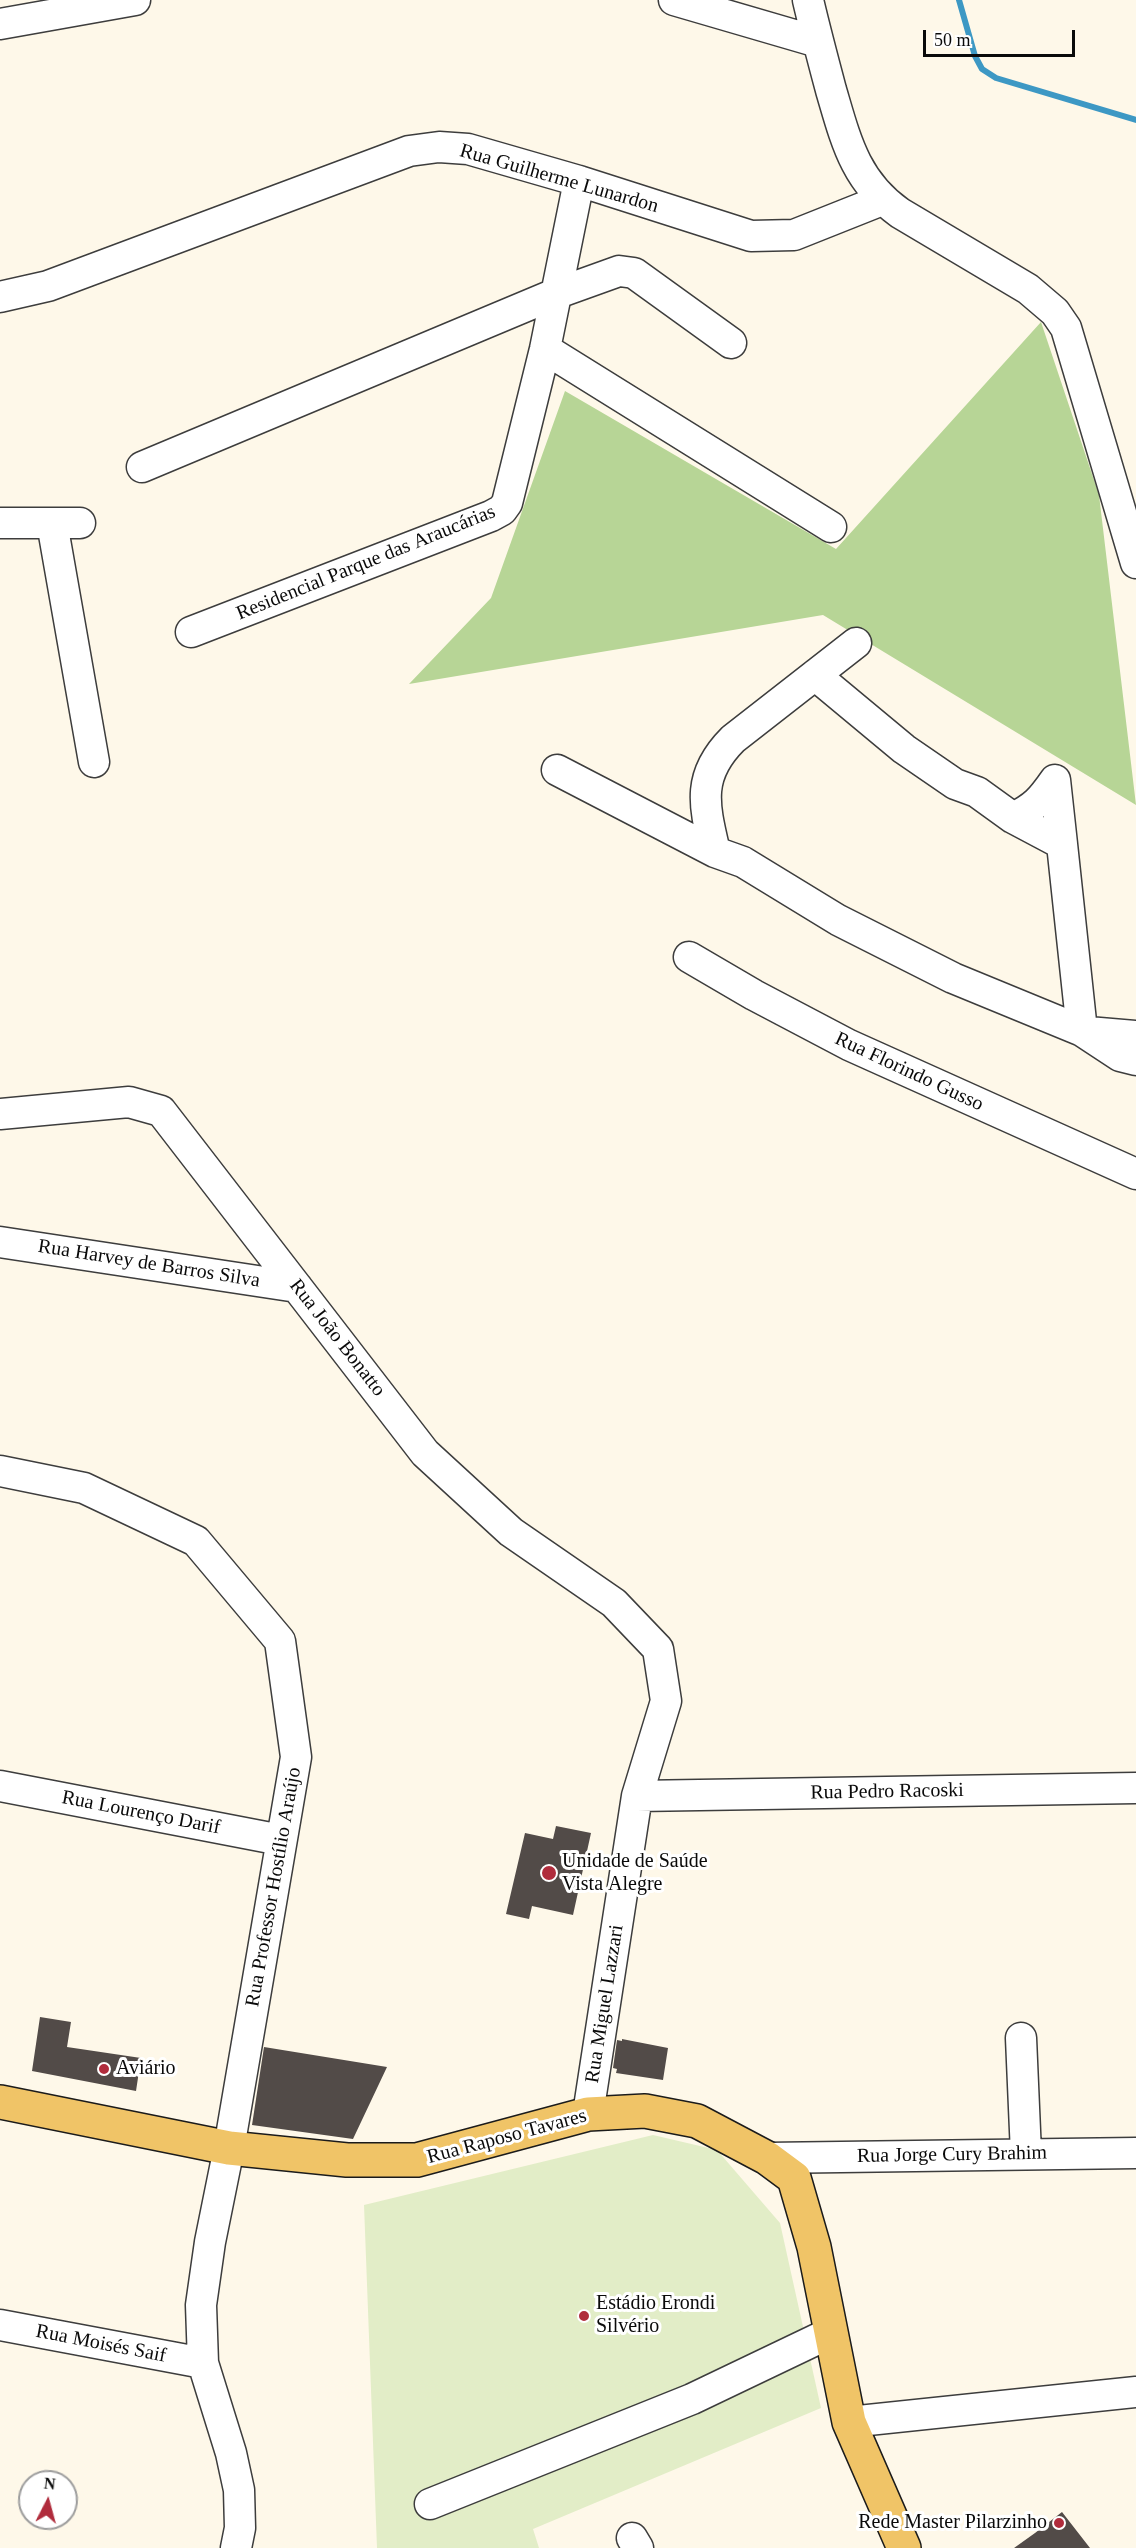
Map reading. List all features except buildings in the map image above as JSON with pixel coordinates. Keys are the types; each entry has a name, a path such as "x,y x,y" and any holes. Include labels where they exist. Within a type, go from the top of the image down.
{"main road":[{"name":"Rua Raposo Tavares","path":"0,2102 228,2148 347,2160 417,2160 588,2114 645,2111 697,2121 767,2158 794,2178 814,2247 849,2422 904,2548"}],"street":[{"path":"0,24 135,0"},
{"path":"674,0 818,42"},
{"path":"808,0 851,156 865,179 882,200 915,223 1028,289 1055,312 1066,328 1132,532 1136,563"},
{"name":"Rua Guilherme Lunardon","path":"0,297 48,286 409,151 439,147 468,149 579,181 751,236 794,235 882,200"},
{"name":"Residencial Parque das Araucárias","path":"191,632 480,521 502,510 507,503 545,349 579,181"},
{"path":"142,467 555,294 619,270 634,273 731,343"},
{"path":"545,349 831,527"},
{"path":"0,523 66,523 94,762"},
{"path":"715,852 705,812 705,792 710,771 720,752 856,643"},
{"path":"815,675 926,765 955,784 984,796 1013,818 1062,844"},
{"path":"557,770 715,852 743,862 838,920 953,978 1082,1031 1120,1056 1136,1060"},
{"path":"1013,818 1036,805 1054,780 1082,1031"},
{"name":"Rua Florindo Gusso","path":"689,957 849,1046 1136,1174"},
{"path":"1082,1031 1136,1036"},
{"name":"Rua João Bonatto","path":"0,1114 129,1102 161,1111 425,1453 511,1532 614,1603 658,1649"},
{"name":"Rua Harvey de Barros Silva","path":"0,1242 297,1287"},
{"name":"Rua Professor Hostílio Araújo","path":"0,1471 84,1488 196,1541 280,1641 296,1757 210,2242 201,2305 203,2363 231,2453 239,2490 240,2528 236,2548"},
{"name":"Rua Miguel Lazzari","path":"588,2114 637,1796 666,1701 658,1649"},
{"name":"Rua Lourenço Darif","path":"0,1786 281,1840"},
{"name":"Rua Pedro Racoski","path":"637,1796 1136,1788"},
{"path":"1021,2038 1026,2154"},
{"name":"Rua Jorge Cury Brahim","path":"767,2158 1136,2153"},
{"name":"Rua Moisés Saif","path":"0,2325 203,2363"},
{"path":"430,2504 692,2399 830,2333"},
{"path":"849,2422 1136,2392"}],"green space":[{"path":"1041,322 1099,495 1136,805 823,615 409,684 491,598 565,391 836,549"},
{"name":"Estádio Erondi Silvério","path":"653,2135 717,2150 780,2223 821,2408 533,2529 539,2548 377,2548 364,2205"}],"waterway":[{"path":"959,0 975,56 982,69 996,78 1136,120"}],"place":[{"name":"Unidade de Saúde Vista Alegre","path":"549,1873"},
{"name":"Aviário","path":"104,2069"},
{"name":"Estádio Erondi Silvério","path":"584,2316"},
{"name":"Rede Master Pilarzinho","path":"1059,2523"}]}
